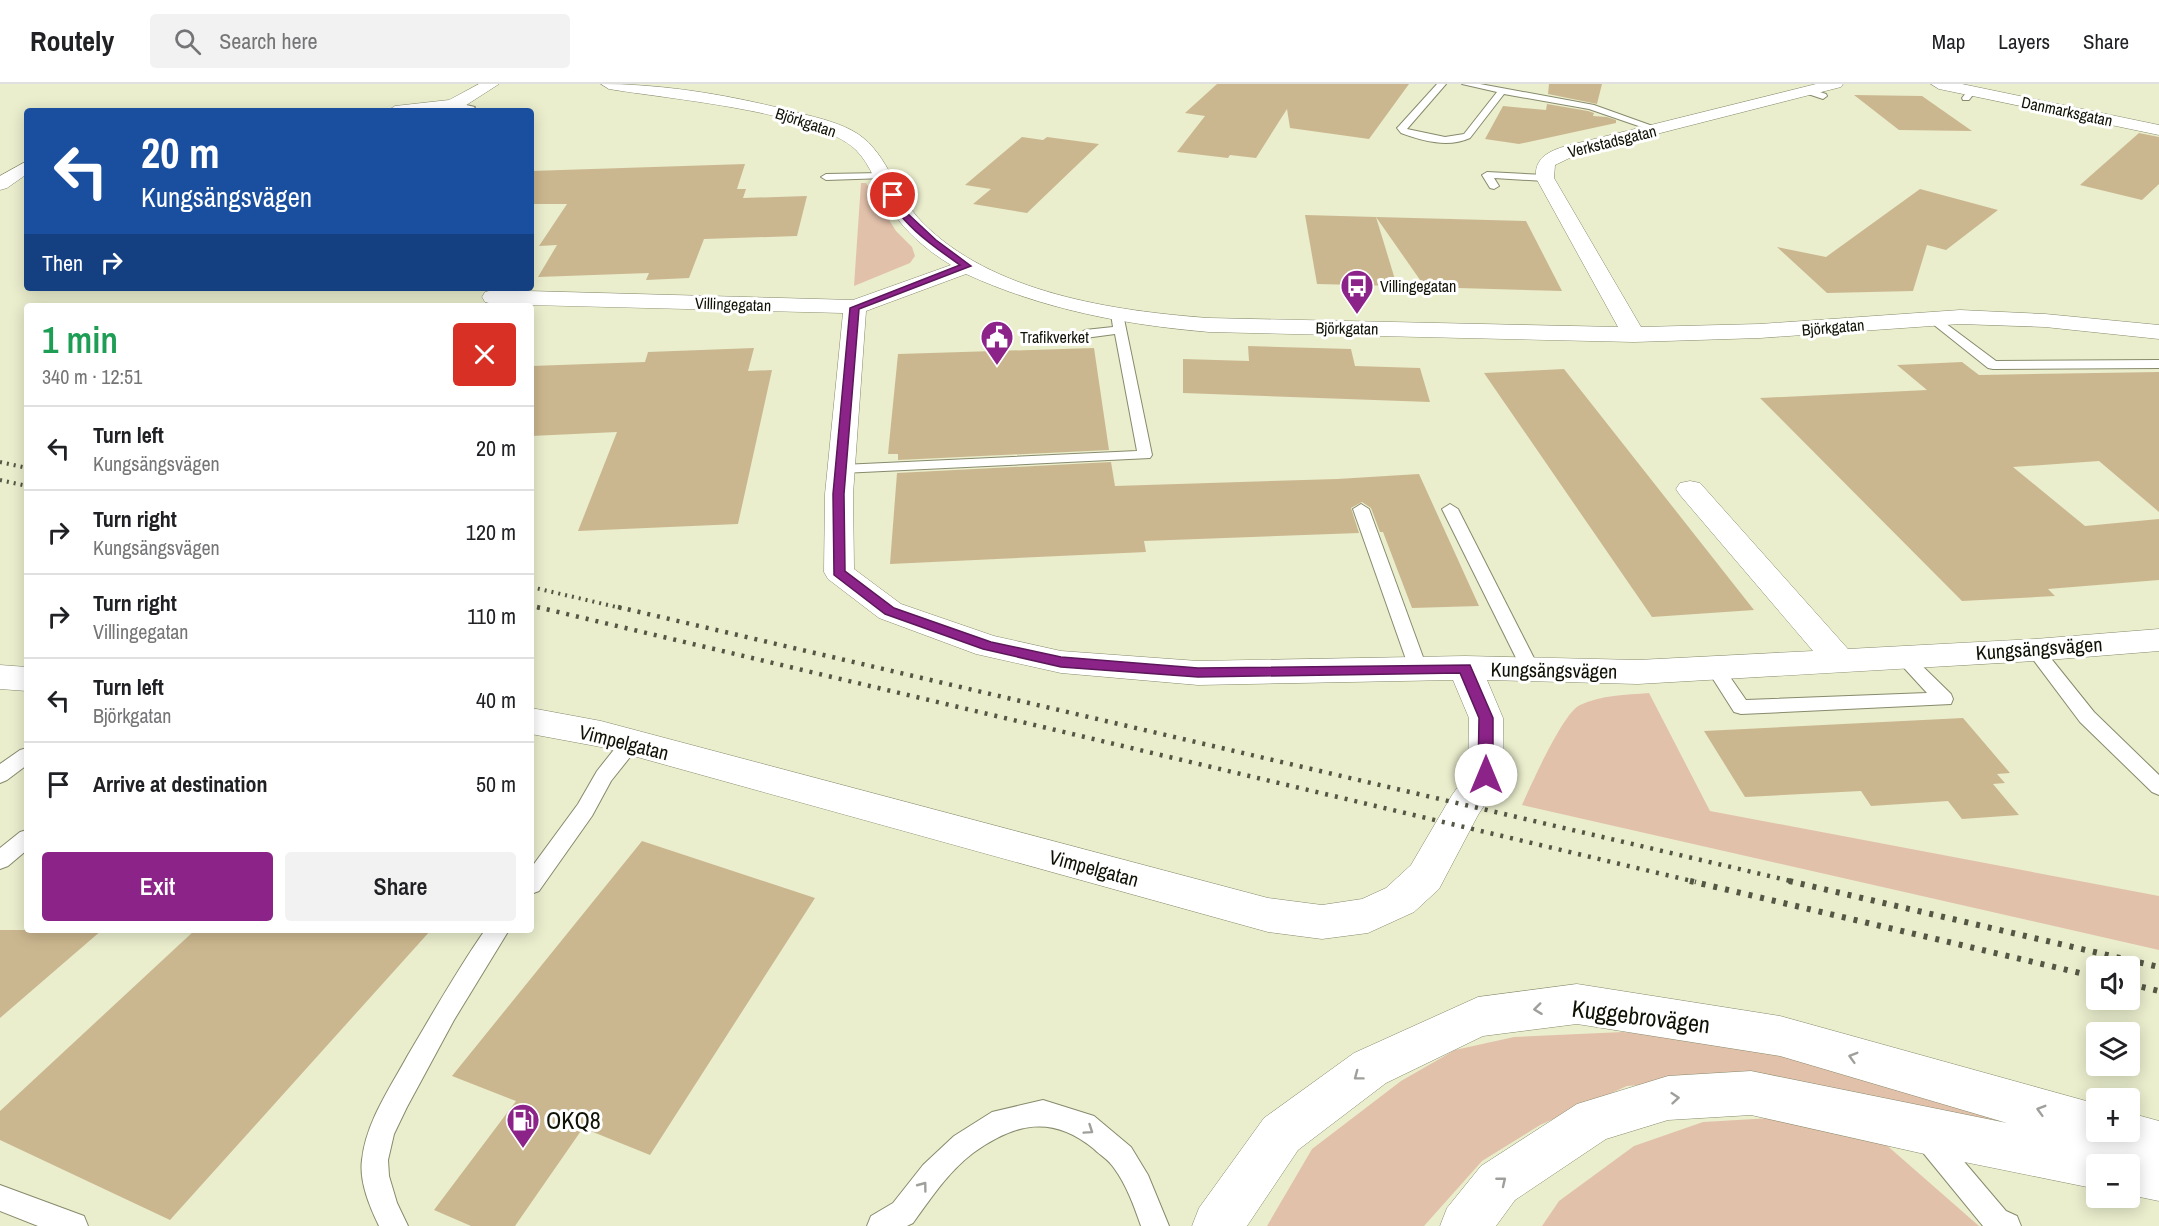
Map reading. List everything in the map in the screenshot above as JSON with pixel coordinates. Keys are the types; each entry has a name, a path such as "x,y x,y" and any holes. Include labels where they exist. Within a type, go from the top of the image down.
{"street":[{"path":"451,108 491,84"},
{"name":"Björkgatan","path":"609,84 741,105 826,125 855,140 873,158 904,214 933,242 967,266 1053,300 1118,322 1150,319 1240,325 1634,335 1790,331 1934,318 2018,318 2159,332"},
{"name":"Danmarksgatan","path":"1939,84 1969,94 2159,130"},
{"name":"Verkstadsgatan","path":"1545,178 1543,170 1545,163 1551,158 1656,129 1822,90"},
{"path":"0,184 24,168"},
{"path":"1545,178 1634,335"},
{"name":"Villingegatan","path":"493,297 855,308 967,266"},
{"name":"Kungsängsvägen","path":"855,308 839,494 839,572 890,611 988,646 1061,662 1198,673 1465,668 1638,672 2035,650 2159,640"},
{"path":"1690,489 1840,661"},
{"name":"Vimpelgatan","path":"534,723 631,742 1268,915 1322,922 1368,916 1400,900 1425,877 1465,805 1486,775 1486,718 1465,668"},
{"path":"0,677 24,678"},
{"name":"Kuggebrovägen","path":"1217,1226 1281,1134 1370,1068 1478,1017 1577,1004 1780,1035 2086,1124"},
{"path":"1465,1226 1498,1183 1594,1120 1668,1098 1751,1093 2086,1163"},
{"path":"2140,1139 2159,1145"},
{"path":"2140,1173 2159,1177"}],"lane":[{"path":"1442,84 1402,128 1404,131 1450,140 1462,139 1467,136 1502,91"},
{"path":"1466,84 1592,107 1656,129"},
{"path":"451,108 471,107"},
{"path":"1494,186 1487,175 1545,178"},
{"path":"826,177 882,176"},
{"path":"1934,318 1993,365 2159,364"},
{"path":"842,469 1145,455 1118,322 1085,334"},
{"path":"1361,509 1418,669"},
{"path":"1450,509 1530,668"},
{"path":"2035,650 2087,717 2159,787"},
{"path":"1715,668 1740,707 1944,699 1903,657"},
{"path":"534,881 585,810 604,776 631,742"},
{"path":"0,775 24,757"},
{"path":"0,860 24,840"},
{"path":"394,1226 378,1185 375,1162 389,1114 474,963 496,933"},
{"path":"881,1226 903,1213 932,1174 963,1145 1001,1121 1043,1112 1085,1125 1122,1156 1139,1184 1155,1226"},
{"path":"1920,1130 1996,1221 2007,1226"},
{"path":"0,1198 74,1226"}],"shaded area":[{"path":"861,183 866,183 896,231 912,247 915,256 910,263 854,286"},
{"path":"1649,693 1710,811 2159,896 2159,950 1522,805 1548,750 1573,711 1580,705 1596,699"},
{"path":"1623,1032 1735,1044 2086,1134 2086,1136 1688,1081 1627,1086 1540,1125 1482,1161 1424,1226 1267,1226 1312,1149 1401,1081 1455,1050 1514,1037"},
{"path":"1806,1116 1875,1135 1979,1226 1542,1226 1559,1201 1634,1146 1703,1122"}],"building":[{"path":"1217,84 1409,84 1369,139 1290,128 1287,109 1256,158 1230,155 1228,158 1177,152 1205,116 1185,113"},
{"path":"1549,84 1602,84 1597,104 1548,94"},
{"path":"1854,95 1922,96 1972,131 1899,130"},
{"path":"1547,104 1588,111 1594,113 1593,116 1616,120 1616,123 1519,144 1485,139 1503,106 1546,110"},
{"path":"2139,133 2159,137 2159,184 2142,200 2080,185"},
{"path":"1022,137 1043,140 1047,137 1099,144 1027,213 973,204 991,189 965,185"},
{"path":"745,164 737,189 746,189 743,198 807,196 797,236 704,239 689,278 646,280 649,273 538,277 557,245 539,246 567,204 534,204 534,171"},
{"path":"1920,189 1998,210 1946,250 1927,245 1913,291 1827,293 1777,247 1826,257"},
{"path":"1305,215 1376,217 1397,286 1317,284"},
{"path":"1376,217 1526,221 1562,291 1425,287"},
{"path":"1248,346 1351,349 1355,366 1420,368 1430,402 1183,393 1183,359 1249,361"},
{"path":"754,348 748,371 772,370 738,524 578,531 617,432 534,436 534,366 645,362 648,352"},
{"path":"1094,348 1109,450 898,460 898,454 888,454 898,354"},
{"path":"1962,362 1979,375 2159,372 2159,512 2099,461 2013,467 2085,526 2159,519 2159,580 2048,589 2055,596 1962,601 1760,398 1927,390 1897,365"},
{"path":"1564,369 1754,610 1652,617 1484,373"},
{"path":"1111,462 1115,486 1419,474 1479,606 1412,608 1383,532 1380,532 1371,508 1362,502 1351,508 1359,533 1144,541 1146,552 890,564 897,473"},
{"path":"1963,718 2010,773 1997,774 2005,783 1993,784 2019,815 1962,819 1948,801 1871,806 1861,791 1745,797 1704,731"},
{"path":"642,841 815,898 650,1155 583,1128 515,1226 471,1226 434,1210 516,1101 452,1076"},
{"path":"0,930 24,930 24,933 99,933 0,1018"},
{"path":"192,933 428,933 170,1220 0,1140 0,1111"}],"railway":[{"path":"0,462 24,467"},
{"path":"0,480 24,485"},
{"path":"534,588 625,609"},
{"path":"534,607 543,609"},
{"path":"537,607 1696,882"},
{"path":"618,607 1795,882"},
{"path":"1690,881 2086,974"},
{"path":"1789,881 2159,967"},
{"path":"2140,986 2159,991"}],"place":[{"name":"Villingegatan","path":"1357,315"},
{"name":"Trafikverket","path":"997,366"},
{"name":"OKQ8","path":"523,1149"}],"route":[{"path":"893,195 904,214 933,242 967,266 855,308 839,494 839,572 890,611 988,646 1061,662 1198,673 1465,668 1486,718 1486,775"}]}
